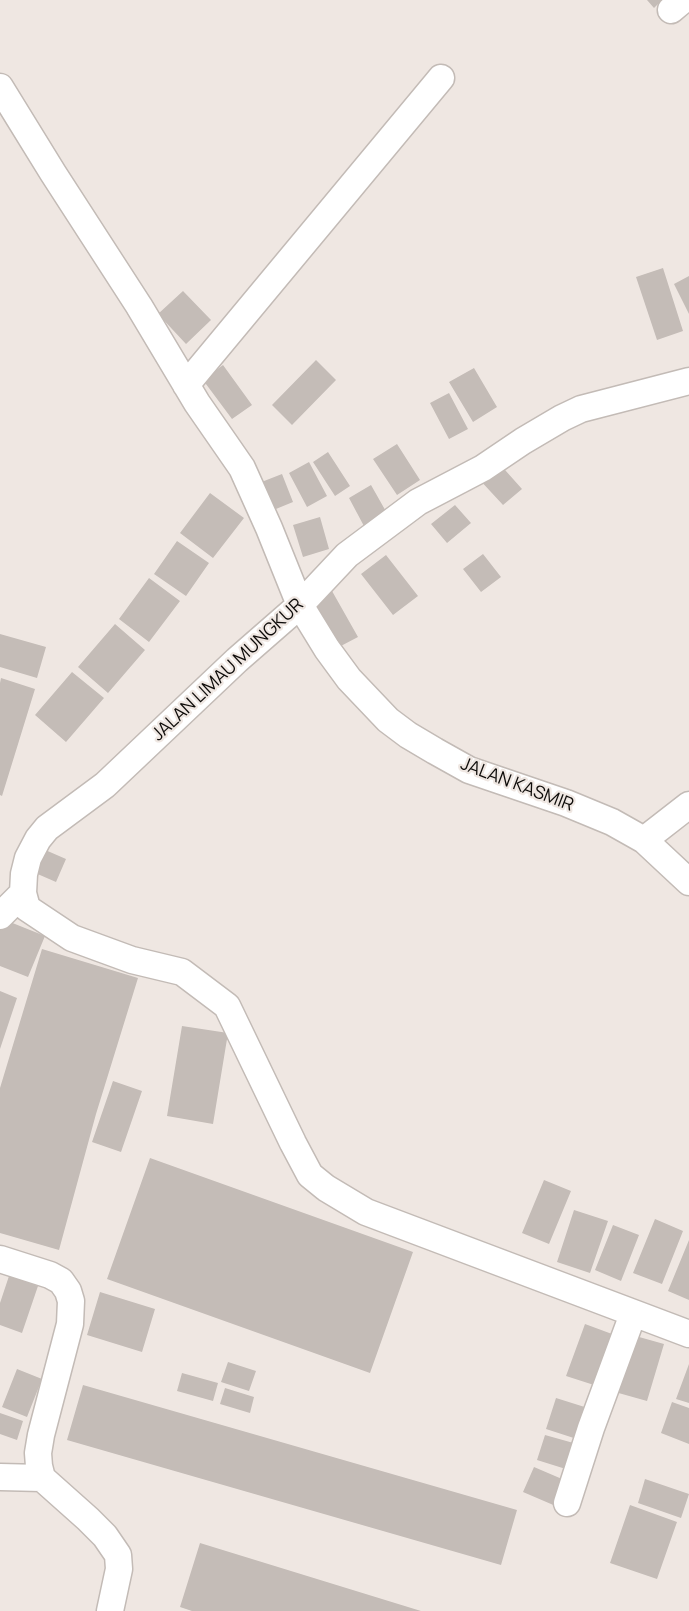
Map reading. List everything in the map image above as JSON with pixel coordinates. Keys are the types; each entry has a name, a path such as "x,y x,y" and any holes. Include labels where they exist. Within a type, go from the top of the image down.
{"street":[{"path":"186,385 440,78"},
{"name":"JALAN KASMIR","path":"0,87 139,306 186,385 242,468 300,605 327,649 349,679 388,720 408,735 469,770 566,803 612,822 644,840 689,882"},
{"name":"JALAN LIMAU MUNGKUR","path":"23,893 24,874 28,858 38,839 47,828 105,785 237,660 300,605 347,555 418,502 483,468 545,428 581,409 689,381"},
{"path":"644,840 689,804"},
{"path":"0,916 23,893"},
{"path":"23,893 27,908 72,938 132,960 182,972 227,1006 310,1175 326,1188 366,1212 689,1334"},
{"path":"0,1259 39,1270 56,1278 61,1281 68,1291 72,1301 70,1324 38,1453 42,1478 105,1536 118,1555 119,1569 110,1611"},
{"path":"567,1502 591,1428 633,1314"},
{"path":"0,1477 42,1478"}],"building":[{"path":"647,0 662,0 654,8"},
{"path":"663,268 683,331 657,340 636,277"},
{"path":"689,276 689,314 674,284"},
{"path":"183,291 211,320 186,344 158,314"},
{"path":"316,360 336,380 292,425 272,405"},
{"path":"223,365 252,405 232,419 203,380"},
{"path":"474,368 497,407 473,422 449,382"},
{"path":"449,393 468,429 449,439 430,403"},
{"path":"397,444 420,480 397,495 373,459"},
{"path":"328,452 350,486 335,496 313,462"},
{"path":"497,461 522,489 503,505 478,478"},
{"path":"309,462 327,496 307,507 289,473"},
{"path":"282,474 293,502 271,511 259,483"},
{"path":"371,485 388,515 365,528 349,498"},
{"path":"210,493 244,518 213,558 180,533"},
{"path":"455,505 471,523 447,543 431,524"},
{"path":"320,517 329,549 303,557 293,525"},
{"path":"177,541 209,563 186,596 154,574"},
{"path":"483,554 501,577 481,592 463,569"},
{"path":"386,555 418,596 393,615 361,574"},
{"path":"149,578 180,601 149,642 119,619"},
{"path":"332,591 358,637 337,648 311,602"},
{"path":"115,624 145,650 108,693 78,667"},
{"path":"0,634 46,647 37,678 0,667"},
{"path":"72,672 104,698 66,742 35,715"},
{"path":"1,678 35,689 2,796 0,795"},
{"path":"43,849 66,859 56,882 33,872"},
{"path":"0,918 45,936 28,977 0,966"},
{"path":"42,949 138,978 96,1114 59,1250 0,1233 0,1088"},
{"path":"0,991 17,998 0,1049"},
{"path":"182,1026 228,1033 213,1124 167,1116"},
{"path":"113,1081 142,1091 121,1152 92,1142"},
{"path":"150,1158 413,1252 370,1373 107,1279"},
{"path":"544,1180 571,1191 549,1244 522,1233"},
{"path":"574,1210 608,1221 590,1273 557,1262"},
{"path":"655,1219 683,1231 662,1284 633,1273"},
{"path":"613,1225 639,1235 621,1281 595,1270"},
{"path":"689,1240 689,1300 668,1291"},
{"path":"9,1276 38,1286 22,1333 0,1325 0,1303"},
{"path":"100,1292 155,1309 142,1352 87,1335"},
{"path":"585,1324 612,1334 594,1385 566,1376"},
{"path":"632,1335 664,1344 647,1401 615,1392"},
{"path":"228,1362 256,1371 249,1391 221,1382"},
{"path":"689,1364 689,1403 676,1399"},
{"path":"17,1369 42,1379 27,1417 2,1407"},
{"path":"182,1373 218,1383 213,1401 177,1391"},
{"path":"83,1385 517,1510 501,1565 67,1440"},
{"path":"225,1388 254,1397 250,1413 220,1404"},
{"path":"556,1398 591,1409 580,1440 546,1429"},
{"path":"672,1402 689,1408 689,1444 661,1433"},
{"path":"0,1413 23,1421 17,1440 0,1434"},
{"path":"545,1435 577,1444 569,1470 537,1460"},
{"path":"534,1467 569,1482 558,1507 523,1492"},
{"path":"645,1479 689,1494 681,1518 638,1503"},
{"path":"630,1505 677,1522 657,1579 610,1563"},
{"path":"200,1543 421,1611 192,1611 180,1607"}]}
